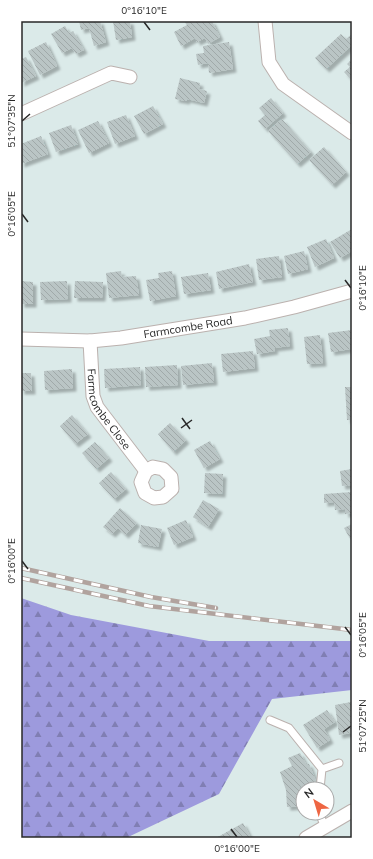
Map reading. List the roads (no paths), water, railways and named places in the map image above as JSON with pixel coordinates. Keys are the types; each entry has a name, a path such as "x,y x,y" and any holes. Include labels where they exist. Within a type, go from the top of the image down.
{"street":[{"path":"265,21 269,62 283,84 352,133"},
{"path":"21,114 111,73 130,77"},
{"name":"Farmcombe Road","path":"21,339 90,341 121,338 245,318 294,307 352,291"},
{"name":"Farmcombe Close","path":"90,341 93,396 97,407 146,471"},
{"path":"306,838 352,811"}],"lane":[{"path":"270,720 289,728 322,769 321,781"},
{"path":"322,769 339,763"},
{"path":"322,821 325,827"}],"railway":[{"path":"21,568 151,597 216,608"},
{"path":"21,578 149,606 352,630"}]}
